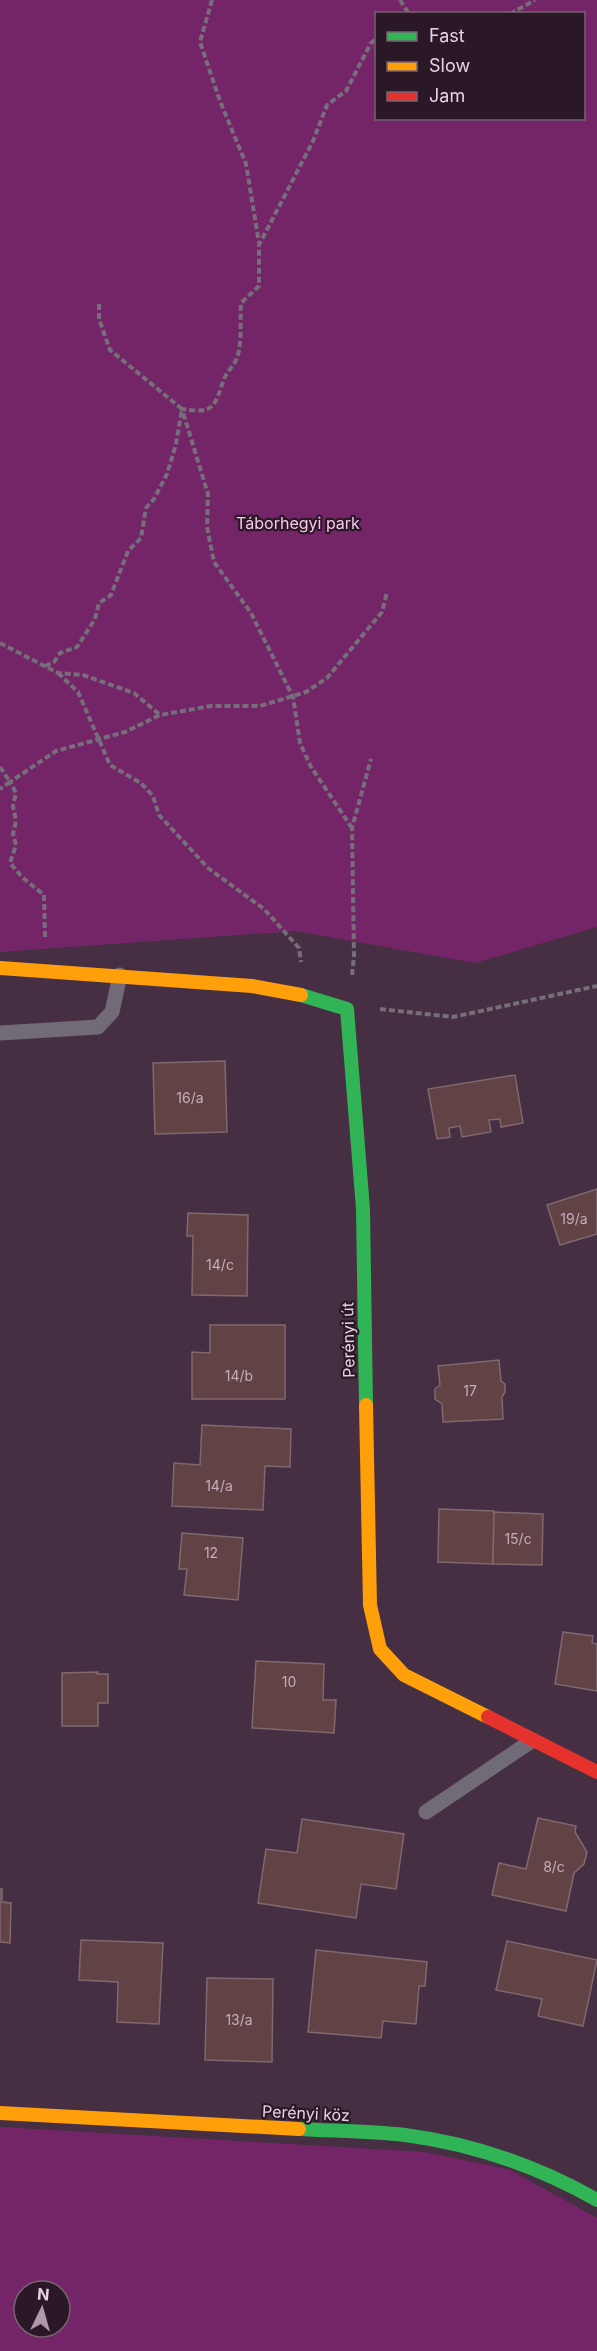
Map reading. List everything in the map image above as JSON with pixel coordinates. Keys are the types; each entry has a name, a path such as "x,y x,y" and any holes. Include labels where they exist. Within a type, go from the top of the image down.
{"street":[{"path":"0,968 252,986 305,996 347,1009"},
{"name":"Perényi út","path":"347,1009 363,1209 370,1605 380,1649 404,1675 597,1772"},
{"name":"Perényi köz","path":"0,2113 404,2135 448,2141 502,2155 535,2168 597,2200"}],"lane":[{"path":"0,1033 98,1027 112,1011 120,975"},
{"path":"426,1812 532,1740"}],"path":[{"path":"99,303 99,319 110,350 182,409 198,412 210,408 220,396 224,378 238,357 241,303 259,286 259,245 246,164 220,101 200,42 212,0"},
{"path":"514,12 535,0"},
{"path":"259,245 313,141 327,105 346,91 371,43 375,40"},
{"path":"45,666 54,662 60,652 77,647 95,619 99,603 111,595 128,551 141,538 146,508 154,499 166,474 176,444 182,409"},
{"path":"182,409 208,494 207,527 214,562 237,590 251,613 293,697 300,743 311,767 352,828"},
{"path":"0,789 56,751 125,732 160,716 211,706 260,706 306,692 327,678 382,612 387,592"},
{"path":"0,643 58,673 78,692 110,765 141,783 153,796 159,815 208,868 264,909 299,948 305,996"},
{"path":"58,673 83,675 134,693 160,716"},
{"path":"371,759 352,828 354,956 347,1009 377,1009 453,1017 597,986"},
{"path":"0,767 16,793 14,806 16,821 13,834 16,845 10,863 23,878 44,895 47,970"}],"green space":[{"name":"Táborhegyi park","path":"0,0 597,0 597,927 475,963 296,931 0,952"},
{"path":"0,2127 425,2152 510,2170 597,2218 597,2351 0,2351"}],"building":[{"path":"225,1061 227,1132 155,1134 153,1063"},
{"path":"515,1075 523,1123 501,1127 500,1119 489,1120 491,1132 462,1137 460,1126 449,1128 450,1137 437,1139 428,1089"},
{"path":"597,1189 597,1234 560,1245 547,1205"},
{"path":"188,1213 248,1215 247,1296 192,1295 193,1236 187,1236"},
{"path":"210,1325 285,1325 285,1399 192,1399 192,1352 210,1353"},
{"path":"499,1360 501,1381 505,1384 502,1397 503,1419 443,1422 442,1404 435,1399 435,1389 440,1385 438,1366"},
{"path":"202,1425 291,1429 290,1467 265,1466 263,1510 172,1506 174,1463 200,1465"},
{"path":"439,1509 494,1511 493,1564 438,1562"},
{"path":"494,1512 543,1514 542,1565 493,1564"},
{"path":"182,1533 243,1538 238,1600 184,1595 187,1569 179,1569"},
{"path":"563,1632 593,1636 592,1643 597,1644 597,1691 555,1684"},
{"path":"256,1661 324,1664 323,1700 336,1700 334,1733 252,1728"},
{"path":"98,1672 97,1674 108,1674 108,1703 98,1703 98,1726 62,1726 62,1673"},
{"path":"538,1818 576,1826 575,1832 587,1852 584,1864 574,1873 566,1911 492,1895 499,1863 526,1869"},
{"path":"302,1819 404,1834 396,1889 361,1884 356,1918 258,1903 266,1849 297,1853"},
{"path":"0,1889 2,1889 2,1902 11,1903 10,1943 0,1942"},
{"path":"81,1940 163,1943 159,2024 117,2022 118,1982 79,1980"},
{"path":"507,1941 597,1960 583,2026 538,2016 542,1999 496,1990"},
{"path":"316,1950 427,1962 425,1986 419,1986 416,2024 383,2021 381,2038 308,2032"},
{"path":"207,1978 273,1979 272,2062 205,2060"}],"traffic: fast":[{"path":"301,995 347,1009 363,1209 366,1405"},
{"path":"299,2129 405,2135 456,2144 528,2167 597,2200"}],"traffic: slow":[{"path":"0,968 252,986 301,995"},
{"path":"366,1405 370,1605 380,1649 404,1675 488,1717"},
{"path":"0,2113 299,2129"}],"traffic: jam":[{"path":"488,1717 597,1772"}]}
